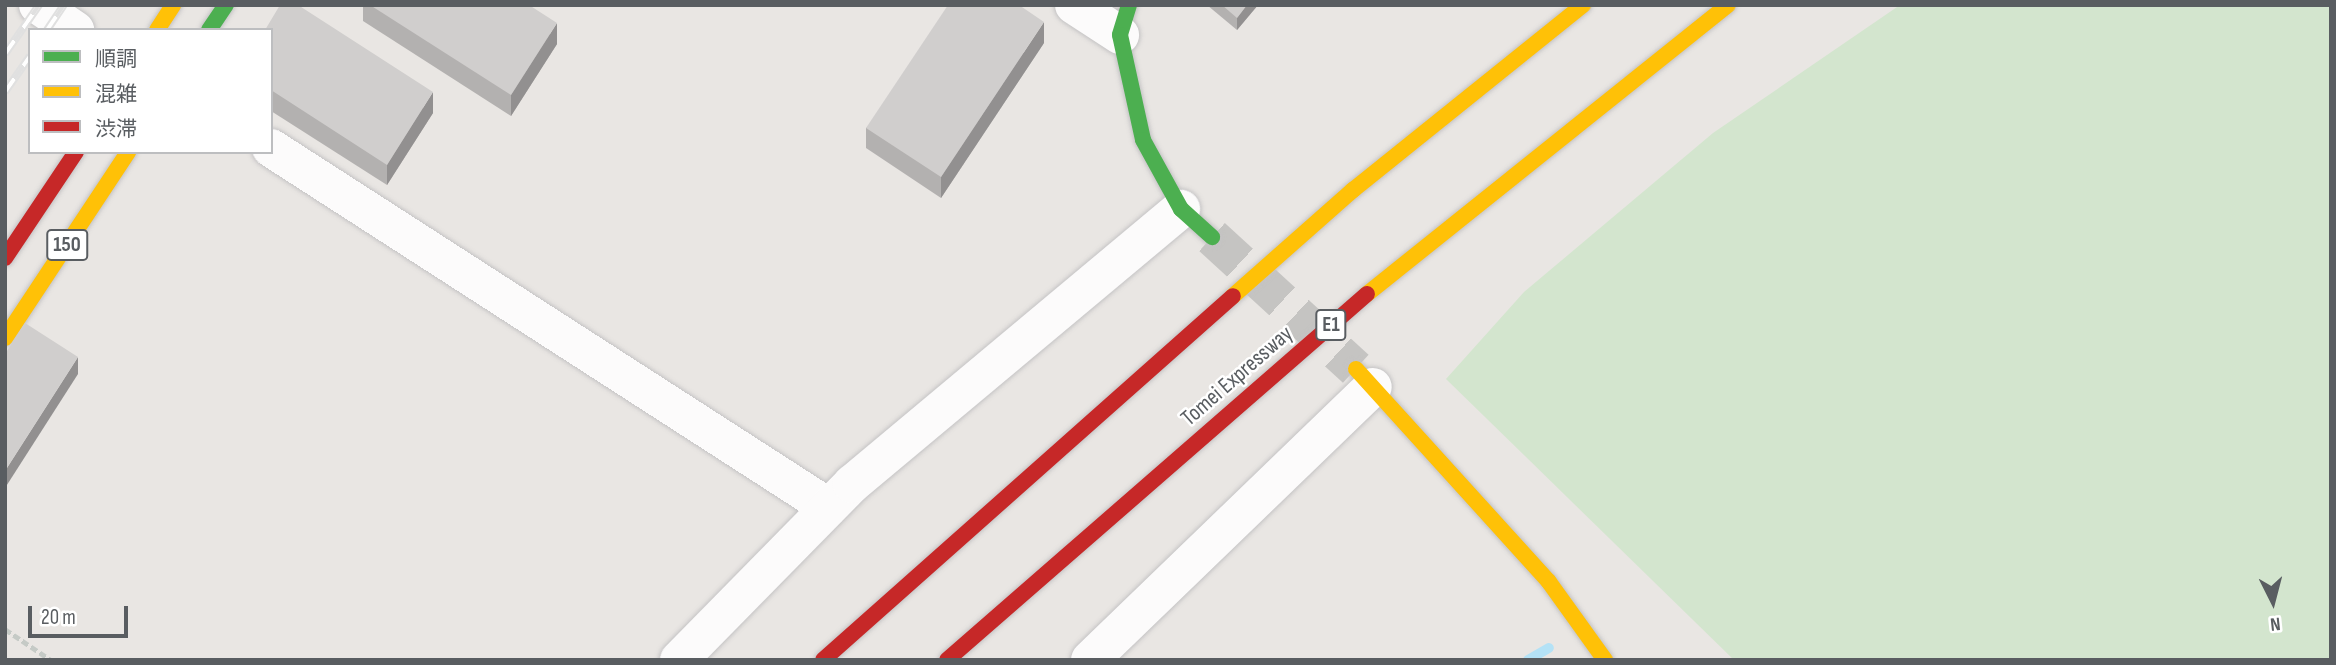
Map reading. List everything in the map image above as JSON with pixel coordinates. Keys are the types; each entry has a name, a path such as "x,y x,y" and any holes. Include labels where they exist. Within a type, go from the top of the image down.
{"main road":[{"path":"158,28 173,5"},
{"path":"210,28 226,5"},
{"path":"823,660 1353,190 1583,5"},
{"name":"Tomei Expressway","path":"947,660 1354,305 1728,5"},
{"path":"1124,20 1143,139 1181,209 1212,237"},
{"name":"150","path":"5,258 75,154"},
{"name":"150","path":"5,338 127,154"},
{"path":"1364,378 1549,582 1605,660"}],"street":[{"path":"38,5 72,28"},
{"path":"1074,5 1124,20"},
{"path":"273,149 828,506"},
{"path":"678,660 828,506 1181,209"},
{"path":"1090,660 1364,378"}],"path":[{"path":"5,629 51,660"}],"green space":[{"path":"1900,5 2331,5 2331,660 1734,660 1446,379 1524,292 1713,133"}],"building":[{"path":"280,5 298,5 433,92 387,165 273,91 273,28 266,28"},
{"path":"370,5 529,5 557,23 511,95"},
{"path":"948,5 1019,5 1044,22 941,177 866,128"},
{"path":"1222,5 1247,5 1237,18"},
{"path":"25,323 78,357 5,471 5,354"}],"waterway":[{"path":"1528,660 1549,648"}],"tunnel":[{"path":"1212,237 1356,369"}],"railway":[{"path":"5,54 39,5"},
{"path":"48,28 64,5"},
{"path":"5,92 28,59"}],"traffic: fast":[{"path":"210,28 226,5"},
{"path":"1129,5 1120,35 1143,140 1181,209 1212,237"}],"traffic: slow":[{"path":"158,28 173,5"},
{"path":"1233,296 1353,190 1583,5"},
{"path":"1367,294 1728,5"},
{"path":"5,338 127,154"},
{"path":"1356,369 1549,582 1605,660"}],"traffic: jam":[{"path":"5,258 75,154"},
{"path":"947,660 1367,294"},
{"path":"823,660 1233,296"}]}
